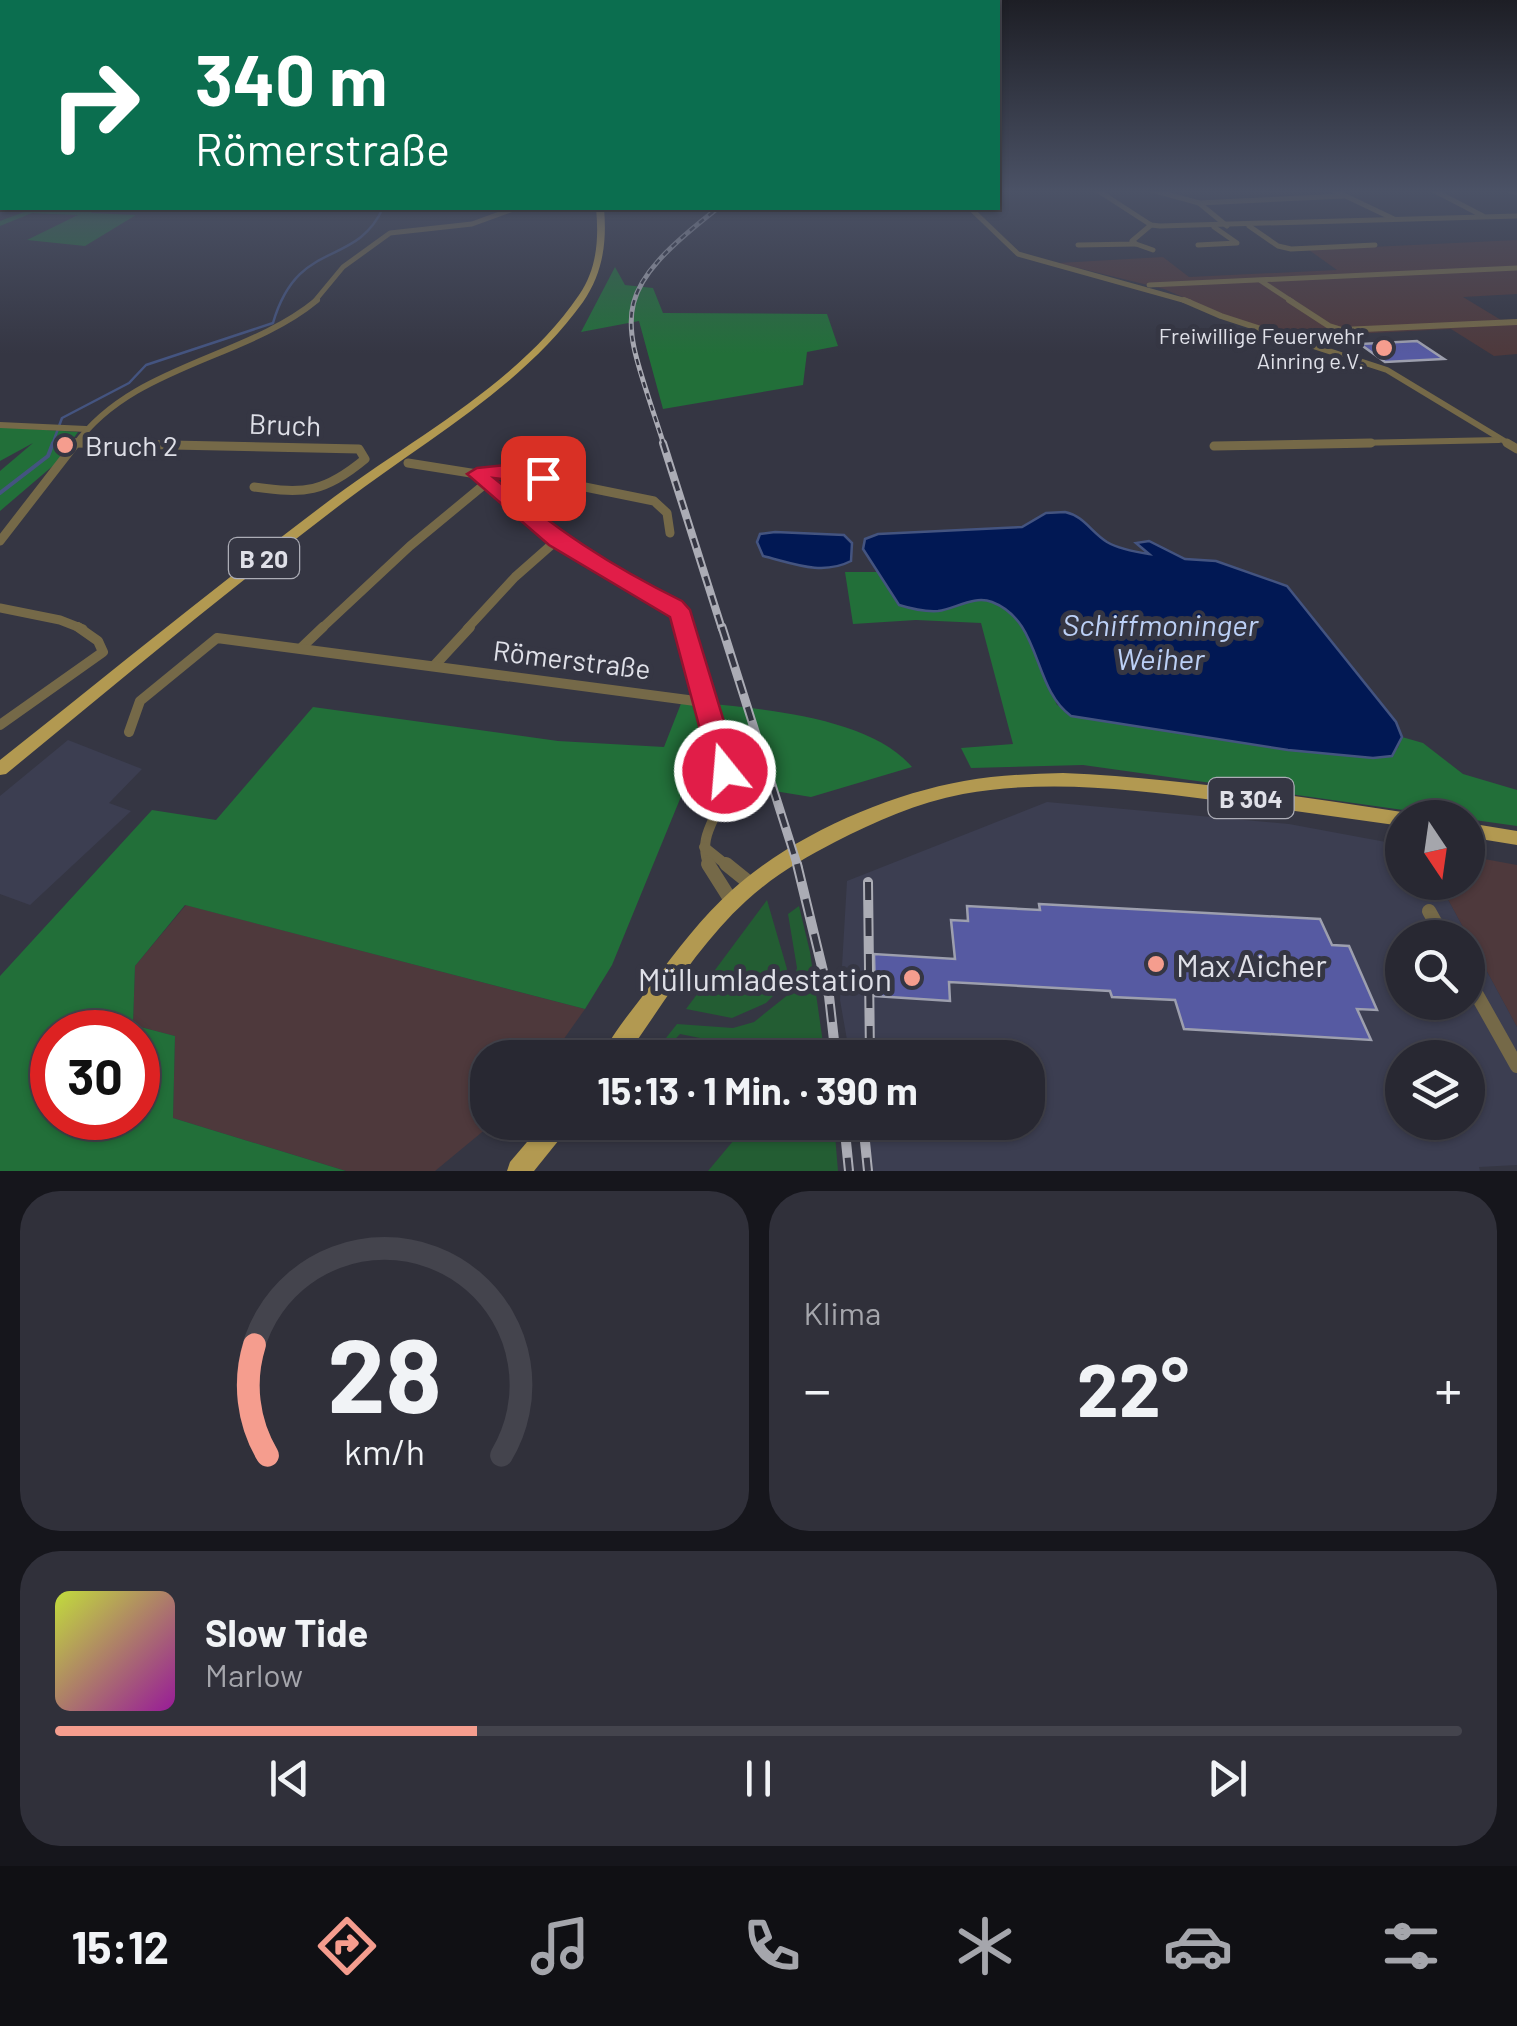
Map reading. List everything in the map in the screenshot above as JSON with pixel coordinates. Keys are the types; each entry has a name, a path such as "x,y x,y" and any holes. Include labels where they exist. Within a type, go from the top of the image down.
{"main road":[{"path":"407,457 535,350 569,314 592,279 602,245"},
{"name":"B 20","path":"0,769 382,468 407,457"},
{"name":"B 304","path":"625,1040 669,978 732,902 752,884 834,832 922,797 988,782 1099,778 1385,817"},
{"path":"1485,833 1517,838"},
{"path":"519,1171 544,1140"}],"street":[{"path":"0,542 86,429 173,370 272,332 294,319 318,299 344,267 374,245"},
{"path":"1008,245 1018,254 1181,298 1221,316 1398,374 1517,450"},
{"path":"1078,245 1098,245"},
{"path":"1138,245 1153,250"},
{"path":"1198,245 1212,245"},
{"path":"1276,245 1291,248 1375,245"},
{"path":"1141,286 1517,268"},
{"path":"1258,280 1329,326 1342,330 1517,322"},
{"path":"0,425 86,429"},
{"path":"1214,446 1498,440"},
{"name":"Bruch","path":"75,443 343,448 359,450 366,458 350,472 310,494 254,487"},
{"path":"407,457 477,474 506,471 654,501 667,513 670,533"},
{"name":"Römerstraße","path":"477,474 556,540 609,574 674,606 681,615 725,771 726,792 702,845"},
{"path":"301,648 410,546 486,484"},
{"name":"Römerstraße","path":"434,666 556,540"},
{"path":"0,608 66,622 95,636 103,652 0,725"},
{"name":"Römerstraße","path":"130,732 140,702 216,638 703,702"},
{"path":"702,845 752,884"},
{"path":"702,845 709,871 732,902"},
{"path":"1430,912 1434,920"},
{"path":"1485,1009 1517,1066"}],"shaded area":[{"path":"1517,245 1517,294 1463,297 1501,320 1517,319 1517,354 1494,356 1451,329 1293,337 1231,318 1164,289 1058,263 1163,257 1189,277 1337,270 1309,250"},
{"path":"68,740 142,769 109,803 131,811 30,905 0,894 0,796"},
{"name":"Max Aicher","path":"1047,802 1289,824 1385,842 1385,900 1448,900 1459,920 1385,920 1385,1020 1485,1020 1485,968 1517,1027 1517,1165 1479,1167 1480,1171 869,1171 864,1140 1045,1140 1045,1040 847,1040 840,1000 847,881"},
{"path":"1485,859 1517,865 1517,1027 1485,968 1485,920 1459,920 1448,900 1485,900"},
{"path":"186,905 585,1009 563,1040 470,1040 472,1140 435,1171 346,1171 173,1118 175,1036 160,1032 160,1010 134,1010 135,966"}],"green space":[{"path":"615,267 625,285 653,288 663,313 827,314 838,346 807,352 803,385 663,409 639,321 581,332"},
{"path":"0,427 78,432 55,464 0,511 0,471 33,443 0,461"},
{"path":"845,572 877,572 899,605 929,609 993,602 1007,609 1030,638 1057,705 1121,724 1288,750 1373,758 1398,748 1402,737 1423,743 1463,774 1517,790 1517,826 1485,822 1485,800 1385,800 1385,807 1083,765 971,768 961,748 1013,744 981,623 916,620 853,624"},
{"path":"682,701 772,711 837,725 892,749 912,767 811,797 689,777 612,965 585,1009 185,905 135,966 134,1010 30,1010 30,1140 160,1140 160,1032 175,1036 173,1118 346,1171 0,1171 0,976 152,810 216,820 313,707 558,741 664,747"},
{"path":"767,900 787,969 781,988 766,1003 732,1018 686,1009"},
{"path":"799,906 823,1040 710,1040 680,1034 674,1040 664,1040 677,1024 733,1028 754,1022 789,994 797,968 788,914"},
{"path":"734,1140 835,1140 838,1171 708,1171"}],"water":[{"name":"Schiffmoninger Weiher","path":"1065,512 1122,548 1149,554 1136,543 1149,541 1185,559 1216,561 1287,586 1396,722 1402,737 1392,756 1373,758 1288,750 1071,716 1049,689 1029,639 1008,611 985,600 938,611 899,605 863,549 865,539 878,534 1022,527 1046,513"},
{"path":"760,534 844,535 852,543 851,561 818,568 763,556 757,542"}],"building":[{"path":"1417,341 1444,359 1385,362 1360,344"},
{"name":"Max Aicher","path":"1039,904 1320,919 1332,945 1349,946 1377,1010 1357,1009 1371,1040 1184,1029 1175,1000 1112,997 1110,991 949,982 950,1001 875,996 874,954 955,959 951,920 968,921 967,906 1040,910"}],"waterway":[{"path":"52,445 62,418 129,383 146,365 273,323 297,277 349,245"},
{"path":"0,493 48,456 53,443"}],"railway":[{"path":"664,445 632,337 632,312 639,289 654,265 674,245"},
{"path":"663,443 722,629"},
{"path":"722,627 798,867"},
{"path":"797,864 829,996 834,1040"},
{"path":"868,882 870,1040"},
{"path":"846,1140 849,1171"},
{"path":"865,1140 868,1171"}],"place":[{"name":"Freiwillige Feuerwehr Ainring e.V.","path":"1384,348"},
{"name":"Bruch 2","path":"65,445"},
{"name":"Max Aicher","path":"1156,964"},
{"name":"Müllumladestation","path":"912,978"}],"route":[{"path":"543,478 506,471 477,474 556,540 609,574 674,606 681,615 725,771"}]}
